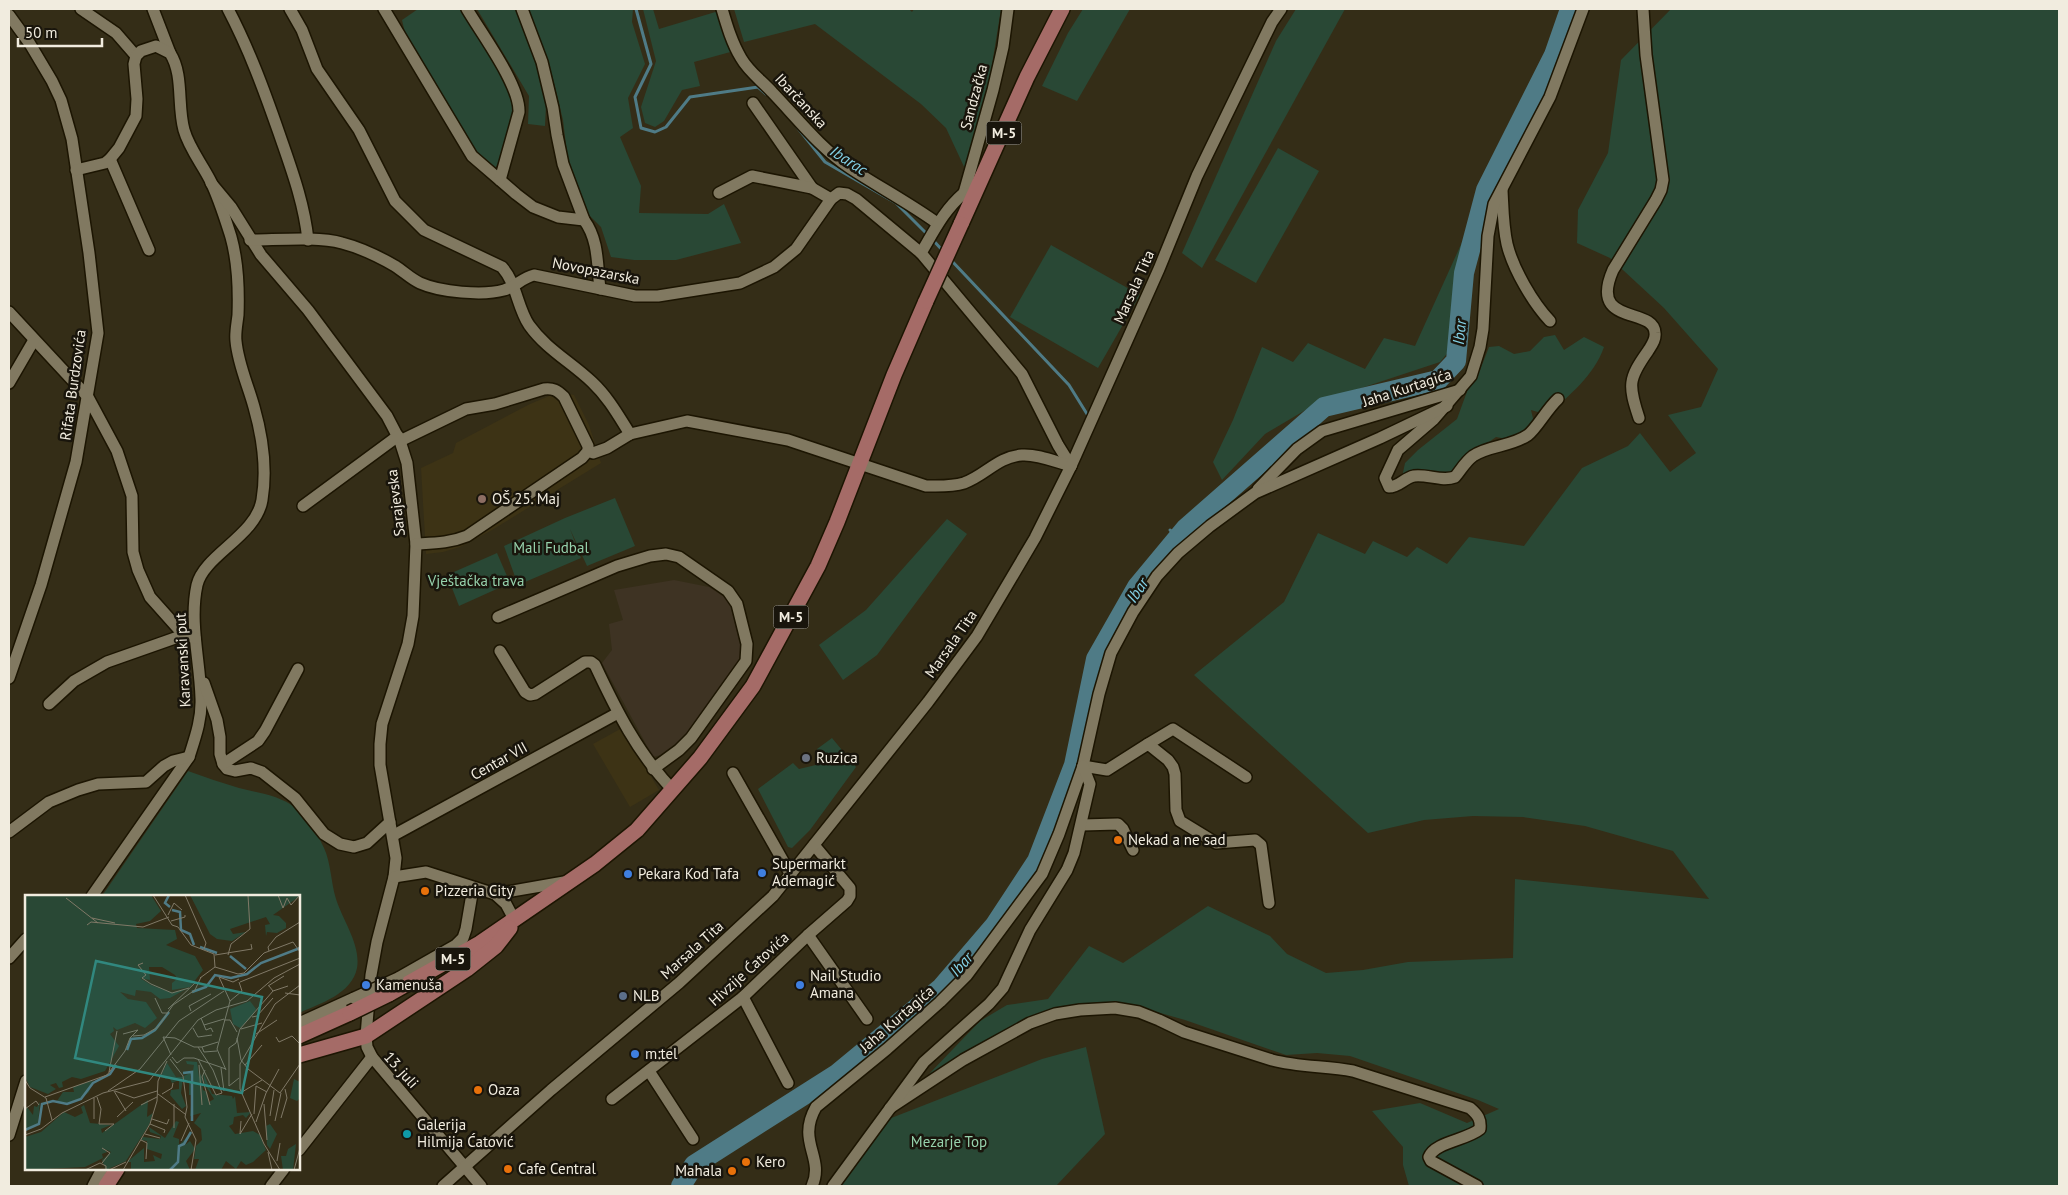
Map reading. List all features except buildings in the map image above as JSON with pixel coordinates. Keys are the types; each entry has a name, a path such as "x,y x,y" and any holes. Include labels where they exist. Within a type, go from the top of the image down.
{"main road":[{"name":"M-5","path":"300,1035 352,1005 389,994 458,956 515,921 630,836 700,758 753,686 818,566 894,375 961,224 969,195 1062,9"},
{"path":"300,1055 366,1036 467,969 496,946 515,921"},
{"path":"106,1186 116,1170"}],"street":[{"path":"81,9 116,33 136,56"},
{"path":"153,9 177,69 181,119 184,132 211,183"},
{"path":"228,9 243,37 298,189 308,240"},
{"path":"290,9 302,30 317,69 359,130 396,200 424,230 502,267 514,286 517,303 529,325 542,340 591,381 606,397 630,434"},
{"path":"384,9 472,156 533,207 558,217 584,220"},
{"path":"467,9 515,89 520,104 520,112 500,180"},
{"path":"522,9 542,62 552,101 563,164 584,220 595,238 600,289"},
{"name":"Ibarčanska","path":"722,9 730,36 740,58 750,71 767,86 824,148 850,168 914,206 935,228"},
{"name":"Sandzačka","path":"969,195 1003,47 1008,9"},
{"name":"Marsala Tita","path":"443,1186 551,1090 679,983 773,896 928,702 977,636 1035,538 1071,466 1159,269 1205,158 1272,22 1281,9"},
{"name":"Jaha Kurtagića","path":"812,1186 816,1170 808,1138 808,1126 810,1117 816,1107 900,1038 967,975 1042,874 1059,834 1083,766 1099,694 1111,653 1133,612 1157,576 1178,553 1255,492 1296,449 1322,431 1460,390 1470,376 1480,347 1485,313 1488,236 1494,204 1550,97 1583,9"},
{"path":"1639,418 1632,396 1631,380 1635,369 1653,342 1656,334 1653,325 1644,319 1616,310 1608,295 1607,282 1656,200 1663,180 1646,55 1643,9"},
{"name":"Rifata Burdzovića","path":"9,15 30,44 58,94 72,139 89,253 98,334 76,462 41,585 9,678"},
{"path":"76,170 96,166 110,159 129,131 136,116 137,99 134,64 136,56 140,51 156,46 170,53"},
{"path":"753,103 812,188"},
{"path":"110,159 149,250"},
{"path":"719,193 752,176 812,188 831,199 839,193 847,194 923,249 1022,374 1071,466"},
{"name":"Sarajevska","path":"211,183 231,207 250,240 308,310 387,416 399,438 407,463 416,544 413,616 408,644 382,724 380,744 380,765 394,835 396,858 394,877 377,942 371,975 366,1036"},
{"name":"Karavanski put","path":"93,895 189,757 201,712 195,638 197,584 203,573 249,526 258,514 262,500 264,480 260,432 239,362 235,340 238,314 238,266 226,220 211,183"},
{"path":"1502,188 1503,216 1511,257 1536,305 1550,321"},
{"path":"923,249 935,228 957,199 969,195"},
{"name":"Novopazarska","path":"250,240 340,242 368,251 421,284 449,290 475,292 503,290 514,286 524,277 534,275 635,296 658,296 740,283 774,267 796,249 831,199"},
{"path":"9,312 88,397 117,451 132,496 133,552 138,570 150,597 183,634 195,638"},
{"path":"9,383 34,340"},
{"path":"303,506 399,438 466,409 495,404 544,389 552,388 558,390 564,397 582,431 588,451"},
{"path":"1460,390 1427,426 1398,450 1386,478 1389,487 1394,487 1413,476 1446,479 1454,477 1474,455 1519,441 1529,434 1558,399"},
{"name":"Jaha Kurtagića","path":"1255,492 1395,431 1447,406"},
{"path":"588,451 593,452 607,448 630,434 687,421 788,440 860,462 926,486 949,486 973,479 999,461 1023,455 1071,466"},
{"path":"416,544 456,541 467,536 582,458 588,451"},
{"path":"498,617 617,566 650,556 666,554 679,557 728,591 736,604 743,628 747,644 746,661 691,738 679,750 653,769"},
{"path":"50,704 74,681 107,662 183,634"},
{"path":"500,651 525,692 530,695 535,694 585,662 591,662 595,665 618,712 653,769 673,790"},
{"path":"198,667 217,720 222,764 227,769 235,771 251,768 262,772 296,798 324,834 340,844 354,846 368,843 390,822"},
{"path":"222,764 258,741 298,669"},
{"name":"Centar VII","path":"394,835 618,712"},
{"path":"1083,766 1107,770 1172,729 1246,777"},
{"path":"1148,744 1168,760 1173,767 1175,774 1176,810 1180,821 1216,843 1259,841 1262,845 1269,903"},
{"path":"9,832 49,802 98,784 146,782 173,761 189,757"},
{"name":"Jaha Kurtagića","path":"833,1186 924,1062 989,1004 1003,988 1030,930 1067,870 1082,825 1090,784 1083,766"},
{"path":"733,773 791,875"},
{"path":"1082,825 1118,824 1123,829 1133,850"},
{"name":"Hivzije Ćatovića","path":"612,1099 743,998 808,935 848,901 851,892 814,845"},
{"path":"394,877 426,872 495,894 547,886 574,879"},
{"path":"300,1023 352,1005 456,945 463,938 473,888"},
{"path":"495,894 506,904 515,921"},
{"path":"808,935 867,1019"},
{"path":"9,958 25,940"},
{"path":"743,998 788,1083"},
{"path":"890,1108 962,1060 1030,1023 1055,1014 1072,1011 1115,1008 1138,1012 1184,1032 1286,1064 1335,1067 1353,1071 1470,1108 1481,1122 1480,1129 1474,1134 1437,1148 1431,1152 1429,1157 1431,1161 1477,1186"},
{"path":"366,1036 367,1047 372,1057"},
{"name":"13. juli","path":"300,1149 372,1057 481,1186"},
{"path":"648,1071 693,1139"},
{"path":"9,1135 25,1084"},
{"path":"93,1186 101,1170"},
{"path":"271,1186 283,1170"}],"shaded area":[{"name":"OŠ 25. Maj","path":"559,392 574,395 589,425 601,463 492,530 460,547 426,554 421,468 453,453 456,443 530,404"},
{"path":"674,580 709,587 735,604 751,661 690,747 653,757 602,663 612,650 609,624 623,620 614,590"},
{"path":"622,728 659,790 630,807 593,744"}],"green space":[{"path":"418,9 462,9 503,77 517,110 507,148 496,167 487,167 478,157 405,33 402,20"},
{"path":"477,9 519,9 547,84 545,126 528,124 529,96"},
{"path":"527,9 633,9 632,22 645,64 628,98 633,128 620,137 641,186 639,213 708,214 724,204 741,243 676,260 634,260 611,257 601,227 588,214 568,162 563,120 552,75"},
{"path":"643,9 653,9 659,29 722,10 734,51 694,62 700,86 682,90 664,121 655,127 645,123 641,107 656,61"},
{"path":"734,9 909,9 912,12 914,9 1001,9 991,71 966,171 946,128 921,104 815,24 744,42"},
{"path":"1083,9 1130,9 1077,101 1042,86 1068,33"},
{"path":"1296,9 1345,9 1202,268 1182,253 1276,41"},
{"path":"1671,9 2059,9 2059,1186 1409,1186 1403,1165 1403,1147 1372,1111 1420,1103 1467,1123 1499,1109 1350,1056 1317,1053 1286,1055 1185,1020 1139,1007 1047,1020 1015,1035 919,1094 930,1073 980,1021 1007,1005 1048,999 1089,946 1123,963 1208,906 1270,936 1287,954 1326,973 1363,970 1408,962 1513,958 1515,879 1709,899 1673,851 1585,826 1523,817 1473,816 1424,820 1368,833 1194,675 1284,602 1318,533 1365,554 1373,541 1407,557 1417,547 1447,564 1469,537 1524,546 1582,468 1628,446 1640,433 1670,472 1696,453 1668,415 1701,407 1718,369 1664,308 1610,258 1577,243 1578,210 1608,153 1621,60"},
{"path":"1278,148 1319,171 1256,283 1215,260"},
{"path":"1463,240 1450,350 1440,362 1319,402 1265,434 1222,480 1213,462 1233,420 1262,347 1293,362 1308,343 1365,369 1384,338 1415,346"},
{"path":"1051,245 1140,295 1098,368 1010,317"},
{"path":"1555,335 1564,350 1584,337 1604,347 1600,357 1587,376 1548,415 1531,410 1535,427 1512,440 1496,437 1482,447 1453,475 1401,482 1405,463 1418,450 1457,419 1469,386 1480,370 1489,347 1499,346 1514,354 1530,351 1544,337"},
{"name":"Mali Fudbal","path":"615,498 635,546 587,566 570,529 581,558 518,585 504,546"},
{"path":"947,519 967,534 877,655 843,680 819,645 866,610"},
{"name":"Vještačka trava","path":"497,553 510,583 459,606 447,575"},
{"path":"832,738 856,767 810,830 792,848 788,847 758,789 793,763 799,769 820,764 817,749"},
{"path":"188,771 283,800 305,816 326,854 336,899 354,942 358,959 357,968 349,985 342,991 325,1002 300,1013 300,895 103,895"},
{"name":"Mezarje Top","path":"1086,1047 1105,1134 1056,1186 841,1186 881,1122 1042,1059"}],"waterway":[{"name":"Ibarac","path":"636,9 651,64 635,97 641,128 655,132 666,127 690,97 758,87 766,94"},
{"name":"Ibar","path":"681,1186 694,1165 837,1074 941,988 995,925 1037,861 1074,765 1096,659 1137,587 1186,528 1324,407 1438,380 1456,361 1464,273 1486,190 1554,55 1570,9"},
{"name":"Ibarac","path":"797,127 825,162 896,203 928,235"},
{"name":"Ibarac","path":"932,239 943,251"},
{"name":"Ibarac","path":"950,259 1069,385 1087,414"},
{"name":"Ibarac","path":"1170,530 1178,537"}],"place":[{"name":"OŠ 25. Maj","path":"482,499"},
{"name":"Ruzica","path":"806,758"},
{"name":"Nekad a ne sad","path":"1118,840"},
{"name":"Supermarkt Ademagić","path":"762,873"},
{"name":"Pekara Kod Tafa","path":"628,874"},
{"name":"Pizzeria City","path":"425,891"},
{"name":"Kamenuša","path":"366,985"},
{"name":"Nail Studio Amana","path":"800,985"},
{"name":"NLB","path":"623,996"},
{"name":"m:tel","path":"635,1054"},
{"name":"Oaza","path":"478,1090"},
{"name":"Galerija Hilmija Ćatović","path":"407,1134"},
{"name":"Kero","path":"746,1162"},
{"name":"Cafe Central","path":"508,1169"},
{"name":"Mahala","path":"732,1171"}]}
